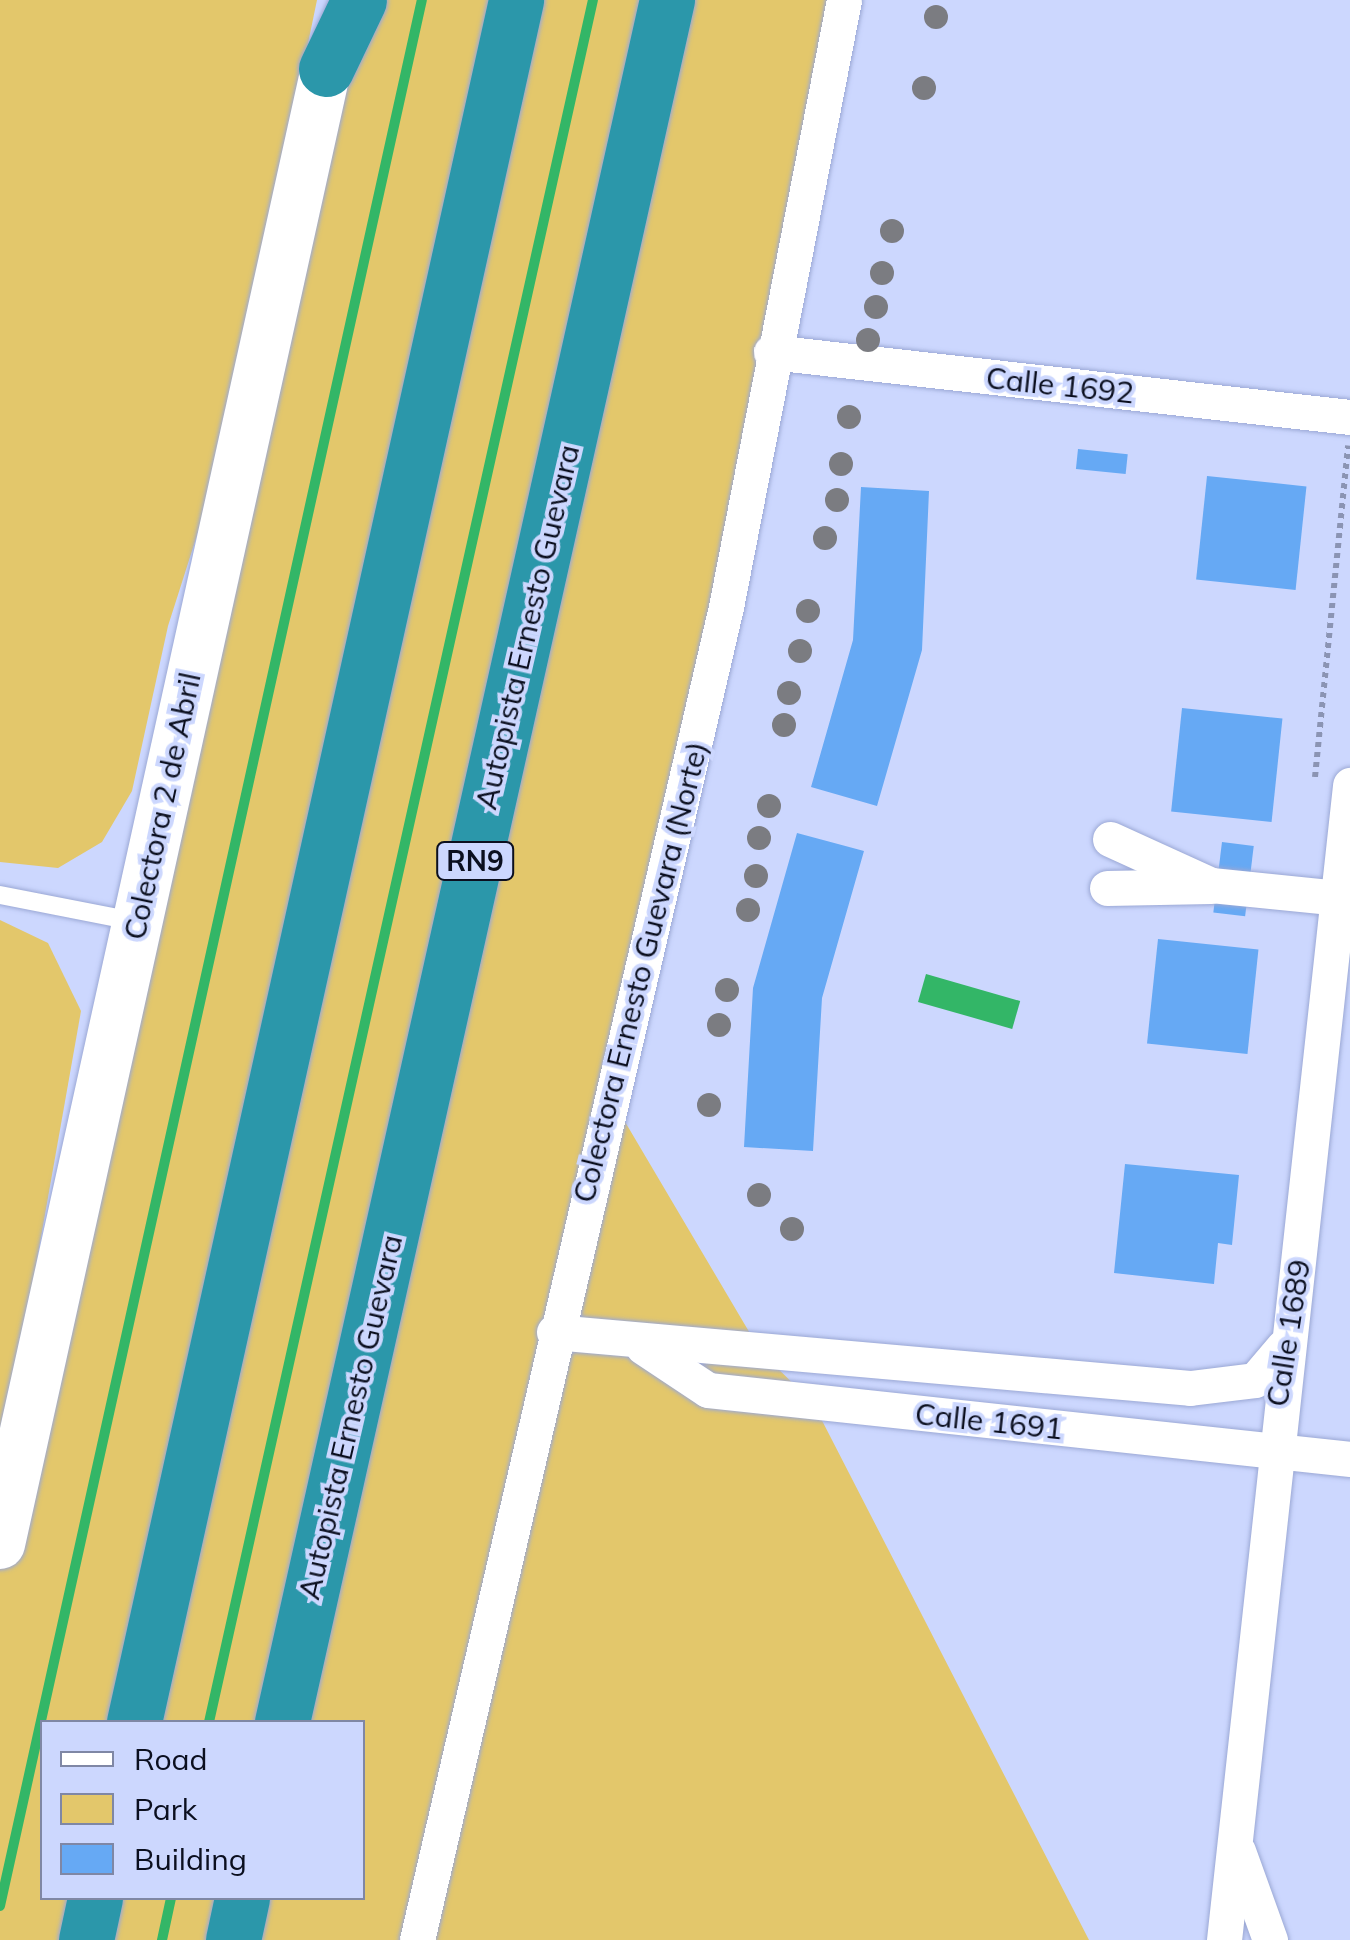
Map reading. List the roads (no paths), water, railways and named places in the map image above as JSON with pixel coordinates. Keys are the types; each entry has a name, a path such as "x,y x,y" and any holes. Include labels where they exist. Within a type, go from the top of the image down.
{"highway":[{"path":"326,69 358,0"},
{"path":"134,1720 516,0"},
{"name":"Autopista Ernesto Guevara","path":"282,1720 667,0"},
{"path":"86,1940 95,1900"},
{"path":"233,1940 242,1900"}],"main road":[{"name":"Colectora 2 de Abril","path":"0,1544 326,69"}],"street":[{"name":"Colectora Ernesto Guevara (Norte)","path":"417,1940 554,1332 722,626 770,352 844,0"},
{"name":"Calle 1692","path":"770,352 1350,417"},
{"name":"Calle 1689","path":"1224,1940 1280,1452 1276,1400 1294,1318 1350,785"},
{"path":"1110,839 1212,885"},
{"path":"1107,888 1212,885 1338,898"},
{"name":"Calle 1691","path":"554,1332 640,1346 1232,1389 1277,1363 1294,1318"},
{"name":"Calle 1691","path":"640,1346 708,1390 1350,1459"},
{"path":"1234,1840 1270,1940"}],"lane":[{"path":"0,895 137,922"}],"waterway":[{"path":"41,1720 422,0"},
{"path":"209,1720 593,0"},
{"path":"0,1906 40,1725"},
{"path":"162,1940 171,1900"}]}
